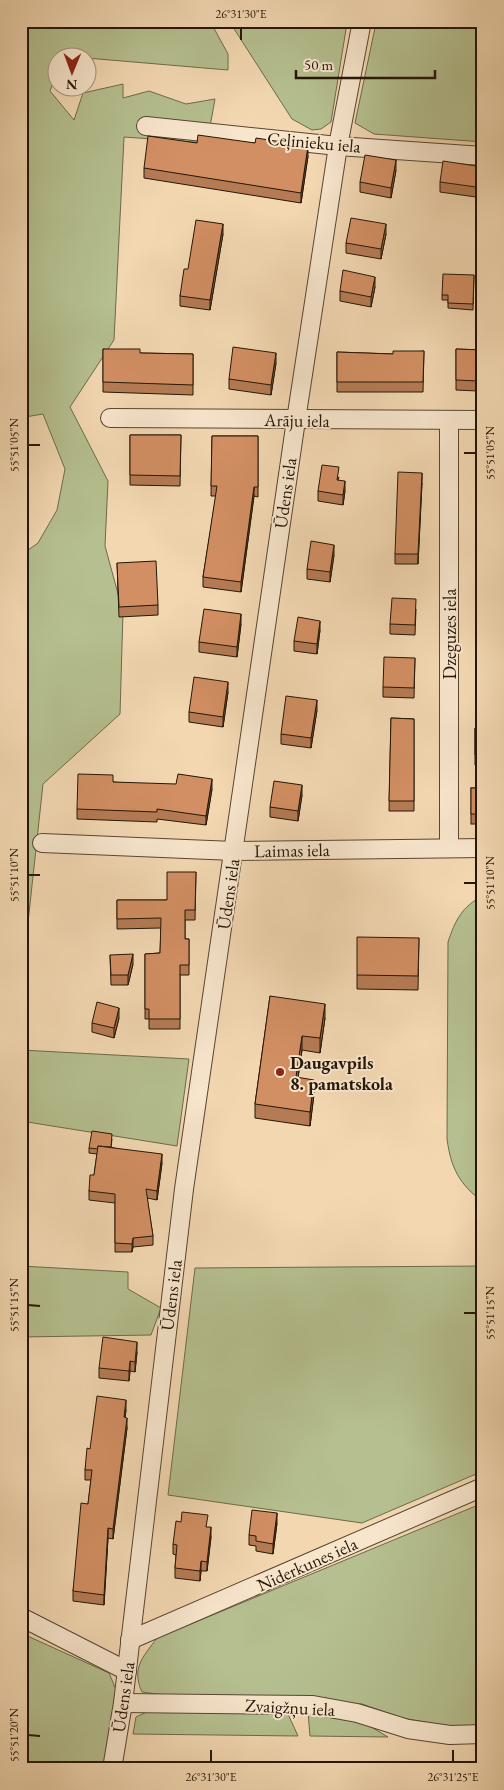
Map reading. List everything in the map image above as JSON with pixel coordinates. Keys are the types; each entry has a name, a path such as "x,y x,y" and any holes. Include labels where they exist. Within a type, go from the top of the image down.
{"street":[{"name":"Ūdens iela","path":"112,1769 127,1671 184,1189 296,420 338,146 362,21"},
{"name":"Ceļinieku iela","path":"146,126 338,146 483,156"},
{"name":"Arāju iela","path":"110,418 449,422 483,420"},
{"name":"Dzeguzes iela","path":"449,422 449,847"},
{"name":"Laimas iela","path":"42,843 234,851 483,848"},
{"name":"Niderkunes iela","path":"130,1640 483,1487"},
{"path":"21,1617 127,1671"},
{"name":"Zvaigžņu iela","path":"123,1703 313,1705 357,1713 408,1729 450,1735 483,1734"}],"green space":[{"path":"21,21 210,21 228,54 228,70 98,59 98,48 48,48 48,98 56,98 74,120 81,98 98,98 98,90 123,84 123,98 149,91 186,104 215,99 207,143 124,137 114,340 70,407 108,481 105,546 123,612 120,714 43,784 21,987 21,555 38,543 57,510 65,469 43,414 25,417 21,421"},
{"path":"229,21 343,21 347,23 331,122 321,129 312,130 292,119"},
{"path":"396,21 483,28 483,142 374,134 355,123 376,23"},
{"path":"483,896 483,1202 468,1189 458,1175 451,1159 447,1139 448,942 453,927 460,915 470,904"},
{"path":"21,1050 189,1059 177,1146 21,1121"},
{"path":"21,1266 128,1272 128,1289 161,1308 151,1335 21,1337"},
{"path":"483,1266 483,1471 362,1523 168,1495 195,1268"},
{"path":"483,1503 483,1725 453,1727 402,1718 362,1704 178,1697 142,1692 139,1684 138,1669 143,1657 157,1638"},
{"path":"21,1633 109,1673 117,1692 104,1769 21,1769"},
{"path":"151,1710 288,1714 298,1736 133,1734 136,1717"},
{"path":"308,1712 363,1722 388,1737 310,1736"}],"building":[{"path":"198,135 255,143 256,138 308,146 301,193 144,168 148,136 197,143"},
{"path":"365,155 396,160 391,188 360,182"},
{"path":"443,161 483,167 483,188 440,182"},
{"path":"351,218 386,224 381,249 346,243"},
{"path":"196,220 223,224 210,300 180,296 184,269 188,269"},
{"path":"343,270 375,277 371,297 340,291"},
{"path":"443,274 474,275 473,304 448,303 448,295 442,295"},
{"path":"233,347 276,353 271,385 229,379"},
{"path":"103,349 140,349 140,353 193,354 193,385 103,382"},
{"path":"456,349 483,350 483,373 479,373 478,381 456,380"},
{"path":"393,351 424,351 423,382 337,382 337,352 393,354"},
{"path":"130,435 181,435 180,476 130,475"},
{"path":"212,436 258,436 258,487 254,487 241,582 203,577 217,486 211,486"},
{"path":"476,445 483,445 483,472 476,472"},
{"path":"322,465 339,467 337,480 345,481 343,495 318,491"},
{"path":"398,472 422,473 418,554 395,554"},
{"path":"483,509 483,535 482,535"},
{"path":"311,541 334,545 330,572 307,569"},
{"path":"156,561 158,605 119,607 117,563"},
{"path":"479,565 483,565 483,589 478,589"},
{"path":"392,598 416,599 415,625 390,624"},
{"path":"204,609 241,614 237,647 199,642"},
{"path":"298,617 320,621 317,644 294,641"},
{"path":"479,617 483,617 483,647 479,647"},
{"path":"384,657 415,658 414,688 383,687"},
{"path":"478,675 483,675 483,755 475,755 475,728 478,728"},
{"path":"194,677 228,682 223,717 189,712"},
{"path":"286,696 317,700 311,738 281,734"},
{"path":"391,718 414,719 414,801 389,801"},
{"path":"78,774 113,775 113,782 176,784 178,774 212,779 206,816 157,809 157,812 77,809"},
{"path":"274,781 302,785 298,811 270,807"},
{"path":"471,788 483,788 483,814 471,814"},
{"path":"167,872 196,872 195,910 185,910 185,939 189,939 189,965 180,965 180,1019 149,1019 149,1009 145,1009 145,954 160,953 161,918 117,919 117,900 167,900"},
{"path":"357,937 419,938 418,976 357,975"},
{"path":"133,954 128,975 111,975 110,955"},
{"name":"Daugavpils 8. pamatskola","path":"270,996 325,1004 320,1038 302,1036 296,1077 314,1080 310,1112 255,1104"},
{"path":"97,1002 119,1008 114,1028 92,1023"},
{"path":"92,1131 112,1134 111,1147 98,1146 98,1149 89,1148"},
{"path":"98,1146 162,1154 157,1191 146,1189 153,1236 133,1238 132,1244 115,1243 115,1194 89,1191 90,1175 94,1175"},
{"path":"103,1337 137,1342 135,1362 130,1361 129,1371 99,1368"},
{"path":"97,1396 126,1400 124,1417 127,1418 113,1529 108,1528 104,1595 73,1591 81,1503 88,1504 92,1470 85,1470 87,1448 90,1449"},
{"path":"252,1510 277,1513 273,1544 256,1541 256,1536 249,1535"},
{"path":"182,1512 208,1515 206,1527 211,1527 207,1562 201,1561 200,1571 175,1568 177,1545 173,1544 176,1521 181,1522"}],"place":[{"name":"Daugavpils 8. pamatskola","path":"280,1072"}]}
